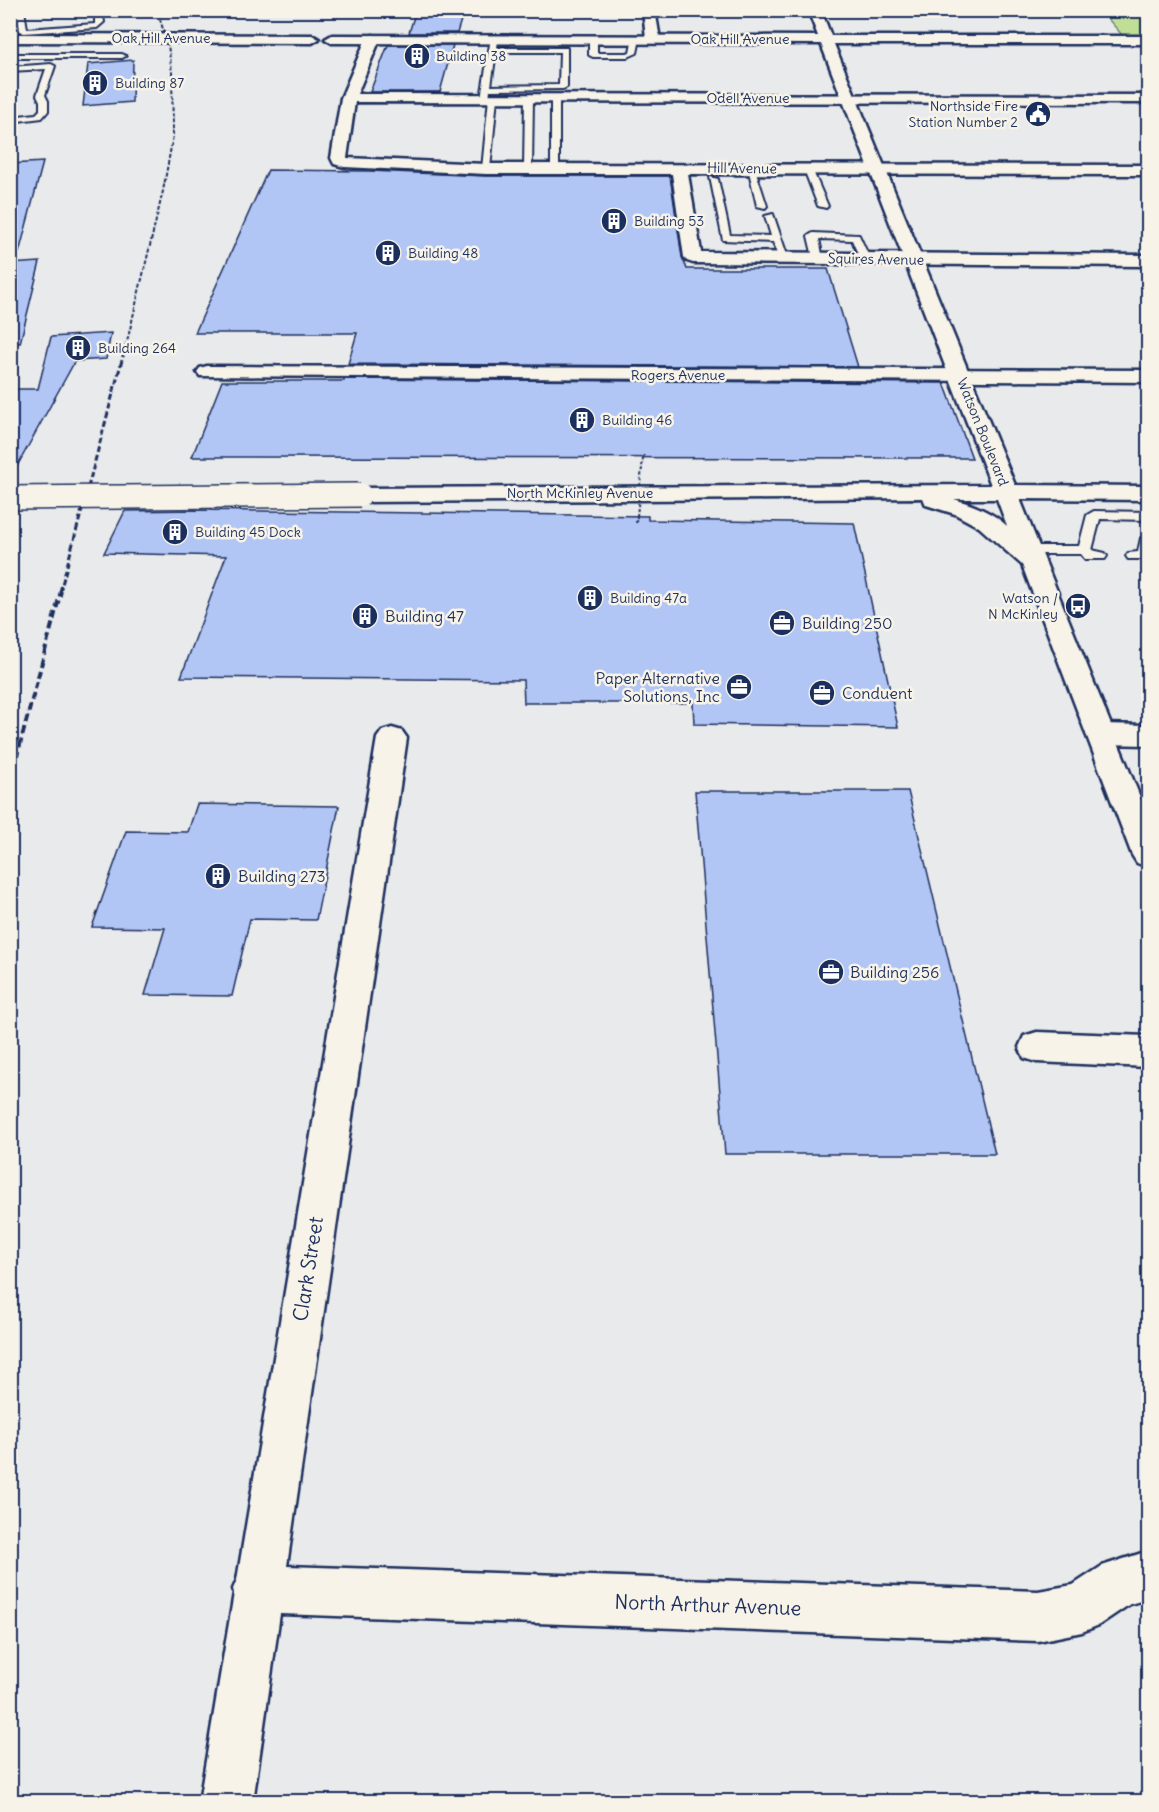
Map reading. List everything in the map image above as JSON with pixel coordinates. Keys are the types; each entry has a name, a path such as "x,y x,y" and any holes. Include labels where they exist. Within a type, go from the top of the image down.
{"street":[{"path":"649,10 653,39"},
{"name":"Watson Boulevard","path":"814,10 912,260 1008,493 1149,855"},
{"name":"Oak Hill Avenue","path":"334,39 379,28 493,44 593,39 1149,40"},
{"path":"348,98 379,28 439,38"},
{"name":"Oak Hill Avenue","path":"17,31 312,39"},
{"name":"Odell Avenue","path":"348,98 488,95 530,98 1149,99"},
{"name":"Hill Avenue","path":"348,98 339,158 340,161 363,166 555,170 679,168 1149,170"},
{"name":"Squires Avenue","path":"679,168 693,257 1149,261"},
{"name":"Rogers Avenue","path":"207,372 1149,376"},
{"path":"895,491 963,509 988,522 1031,556"},
{"name":"North McKinley Avenue","path":"10,498 895,491 1083,493 1147,502"},
{"path":"1101,734 1149,735"},
{"name":"Clark Street","path":"226,1802 257,1589 392,738"},
{"path":"1037,1047 1149,1052"},
{"name":"North Arthur Avenue","path":"257,1589 1038,1616 1082,1608 1119,1583 1149,1575"}],"lane":[{"path":"20,10 17,31 97,26 100,22 98,10"},
{"path":"486,169 488,95 493,44 564,50 563,87 488,95"},
{"path":"10,56 122,56"},
{"path":"10,69 51,66 69,56"},
{"path":"10,120 39,116 44,111 44,101 41,95 51,66"},
{"path":"528,169 530,98"},
{"path":"555,98 555,170"},
{"path":"752,169 762,206"},
{"path":"808,169 823,206"},
{"path":"713,179 726,238 777,239"},
{"path":"770,216 783,258"},
{"path":"1083,493 1092,522 1086,548 1090,556 1102,551"},
{"path":"1092,522 1147,502"},
{"path":"1092,522 1107,529"},
{"path":"1031,556 1086,548"}],"path":[{"path":"1144,11 1149,11"},
{"path":"1105,12 1149,11"},
{"path":"636,523 644,455"}],"green space":[{"path":"1101,11 1148,11 1148,36 1123,36"}],"building":[{"path":"416,10 464,10 457,33 409,33"},
{"name":"Building 38","path":"388,45 453,45 440,92 370,92"},
{"name":"Building 87","path":"133,60 132,102 83,106 88,64"},
{"path":"43,162 19,253 10,252 10,164"},
{"path":"268,170 370,171 486,176 670,176 682,257 687,269 828,269 858,367 348,364 357,333 195,333"},
{"path":"40,262 20,343 10,341 10,264"},
{"path":"111,333 106,359 75,361 10,479 10,389 38,389 51,337"},
{"name":"Building 46","path":"344,379 944,383 972,458 192,457 222,381 344,381"},
{"path":"125,511 648,516 648,520 854,523 898,727 694,724 693,703 524,703 523,680 181,677 226,556 104,553"},
{"name":"Building 256","path":"695,791 908,791 995,1154 725,1154"},
{"name":"Building 273","path":"197,804 339,806 316,920 250,919 232,996 145,995 165,928 92,927 126,831 188,832"}],"railway":[{"path":"126,346 163,191 173,136 172,72 168,45 157,10"},
{"path":"60,592 126,345"},
{"path":"10,782 61,591"}],"place":[{"name":"Building 38","path":"417,56"},
{"name":"Building 87","path":"95,83"},
{"name":"Northside Fire Station Number 2","path":"1038,114"},
{"name":"Building 53","path":"614,221"},
{"name":"Building 48","path":"388,253"},
{"name":"Building 264","path":"78,348"},
{"name":"Building 46","path":"582,420"},
{"name":"Building 45 Dock","path":"175,532"},
{"name":"Building 47a","path":"590,598"},
{"name":"Watson / N McKinley","path":"1078,606"},
{"name":"Building 47","path":"365,616"},
{"name":"Building 250","path":"782,623"},
{"name":"Paper Alternative Solutions, Inc","path":"739,687"},
{"name":"Conduent","path":"822,693"},
{"name":"Building 273","path":"218,876"},
{"name":"Building 256","path":"831,972"}]}
